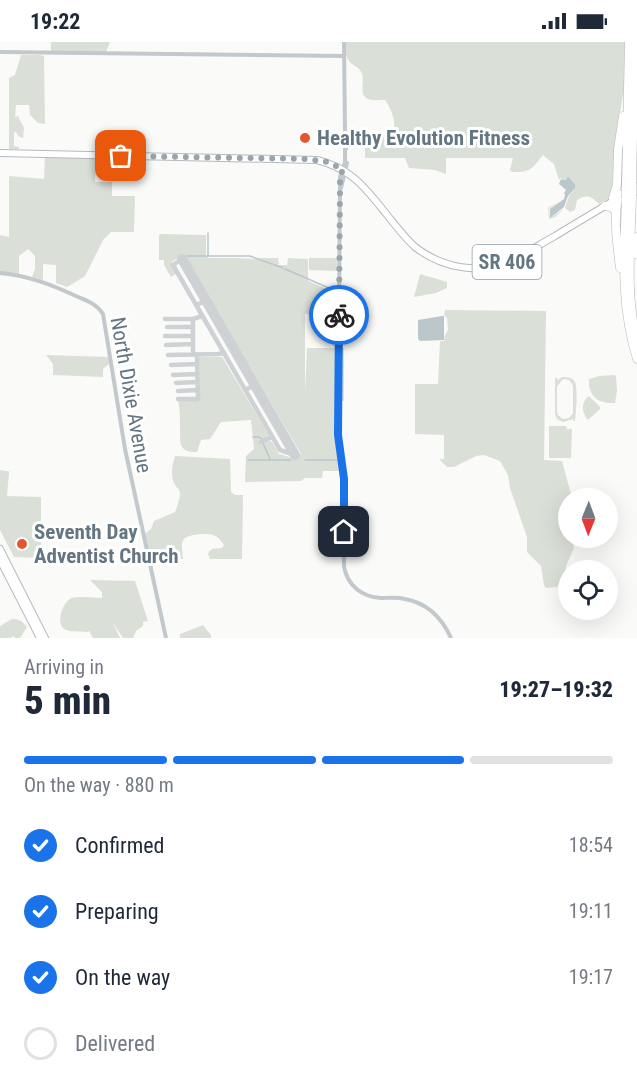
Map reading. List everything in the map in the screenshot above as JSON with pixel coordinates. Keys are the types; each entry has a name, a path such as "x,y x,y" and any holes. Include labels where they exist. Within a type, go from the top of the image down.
{"highway":[{"path":"629,42 628,82 634,185"},
{"path":"627,295 622,289 616,236 616,212 622,197 634,185 635,42"},
{"path":"628,82 618,149 617,191 622,197 630,333 637,359"},
{"path":"634,89 637,116"},
{"path":"604,206 611,207 616,212"},
{"path":"637,237 627,295 637,340"}],"main road":[{"name":"SR 406","path":"0,152 307,156 325,159 360,177 406,238 422,252 443,263 471,268 487,267 509,261 622,197"},
{"name":"SR 406","path":"345,168 378,204 391,214 415,242 432,255 457,263 495,262 512,256 622,197"},
{"path":"0,549 45,638"},
{"path":"0,560 40,638"}],"street":[{"path":"344,42 345,168 340,177 338,435 344,479 345,573 353,587 370,596 406,599 428,609 441,621 451,638"},
{"path":"0,52 344,56"},
{"name":"North Dixie Avenue","path":"0,273 49,284 96,305 105,318 125,449 166,638"}],"shaded area":[{"path":"51,42 110,42 106,52 51,51"},
{"path":"345,42 626,42 625,82 614,152 611,197 599,204 591,198 584,197 577,200 575,210 570,212 565,208 575,184 568,176 566,180 561,178 559,180 554,164 543,155 530,169 523,172 510,170 513,158 446,158 446,174 435,170 409,168 405,158 365,158 365,134 386,135 391,133 394,119 385,100 370,100 364,96 362,74 348,59"},
{"path":"21,55 44,56 45,124 38,123 30,115 29,105 16,105 15,117 18,116 24,128 23,138 14,132 14,146 19,149 9,149 9,78 15,75"},
{"path":"45,156 96,157 95,182 112,182 112,196 135,196 134,232 111,232 103,240 85,276 67,287 56,283 56,265 43,264 43,280 32,277 35,269 35,256 28,249 19,256 19,274 0,272 0,235 9,237 9,176 44,179"},
{"path":"568,176 575,184 575,188 568,196 564,207 550,218 550,209 564,199 566,190 559,184 561,179 566,180"},
{"path":"559,202 549,209 550,218 565,208 549,219 548,208"},
{"path":"159,235 206,235 206,256 209,258 278,258 279,265 287,265 288,258 308,259 308,281 336,292 336,302 314,303 314,314 305,314 305,394 307,348 338,348 338,402 335,402 335,437 340,471 323,471 322,478 305,478 301,481 245,482 246,456 254,449 251,420 221,422 210,439 201,440 197,452 187,451 182,447 178,401 200,401 200,357 222,357 269,435 260,441 261,443 270,441 279,454 293,458 301,454 184,255 173,261 171,265 176,274 171,277 164,265 164,260 159,260"},
{"path":"309,258 337,258 337,271 309,270"},
{"path":"420,274 447,282 447,288 436,293 414,297"},
{"path":"445,310 546,311 544,460 562,461 569,488 558,488 558,548 574,548 569,560 558,560 557,587 546,588 541,566 527,552 527,537 510,488 508,475 500,461 484,455 476,456 454,467 447,467 439,459 444,459 444,435 415,434 415,384 438,384 440,341 444,341 448,330 447,318 444,315"},
{"path":"444,316 444,340 420,341 418,339 418,320"},
{"path":"340,348 344,348 344,401 339,401"},
{"path":"46,355 108,357 110,363 103,369 103,377 53,375 53,364"},
{"path":"615,375 617,391 615,403 595,398 590,390 589,379"},
{"path":"568,377 575,382 577,395 575,421 573,419 563,422 557,419 555,378 558,380","holes":["562,380 570,381 573,386 573,413 569,418 563,419 557,411 557,387"]},
{"path":"589,396 600,409 588,420 583,408"},
{"path":"549,426 566,426 567,429 572,429 571,458 549,458"},
{"path":"175,456 230,459 231,492 235,495 243,495 242,559 210,559 208,554 211,550 222,548 224,545 216,536 206,534 193,535 184,539 183,559 151,558 145,534 151,529 154,521 175,512 179,500 180,491 173,482 172,474"},
{"path":"0,470 11,472 9,472 7,496 41,497 41,558 14,557 0,530"},
{"path":"90,580 135,581 148,621 143,622 143,626 136,631 133,638 123,638 113,623 120,638 93,638 89,631 71,631 63,628 60,616 69,600 79,597 102,598 102,592"},
{"path":"12,619 21,621 27,627 20,638 14,636 0,638 0,626"},
{"path":"203,625 211,638 180,638 180,634"}],"waterway":[{"path":"208,233 208,256 250,256 283,268"},
{"path":"187,256 207,256"},
{"path":"285,269 336,291"},
{"path":"253,437 262,439"},
{"path":"263,443 270,459"},
{"path":"248,460 291,460"},
{"path":"305,460 337,460"}],"taxiway":[{"path":"182,259 173,265 280,450 295,455"},
{"path":"197,305 206,300"},
{"path":"165,319 193,319 202,316"},
{"path":"193,319 193,354"},
{"path":"167,327 193,327"},
{"path":"165,336 193,336"},
{"path":"166,345 193,344"},
{"path":"168,355 224,353"},
{"path":"178,399 198,399 197,354"},
{"path":"171,365 197,364"},
{"path":"173,375 197,374"},
{"path":"176,383 197,382"},
{"path":"245,390 255,385"},
{"path":"178,391 198,390"},
{"path":"261,442 272,437"}],"runway":[{"path":"182,259 295,455"}],"way so far":[{"path":"121,156 308,159 327,162 343,169 340,177 339,315"}],"place":[{"name":"Healthy Evolution Fitness","path":"305,138"},
{"name":"Seventh Day Adventist Church","path":"22,544"}],"route":[{"path":"339,315 338,435 344,479 344,532"}]}
